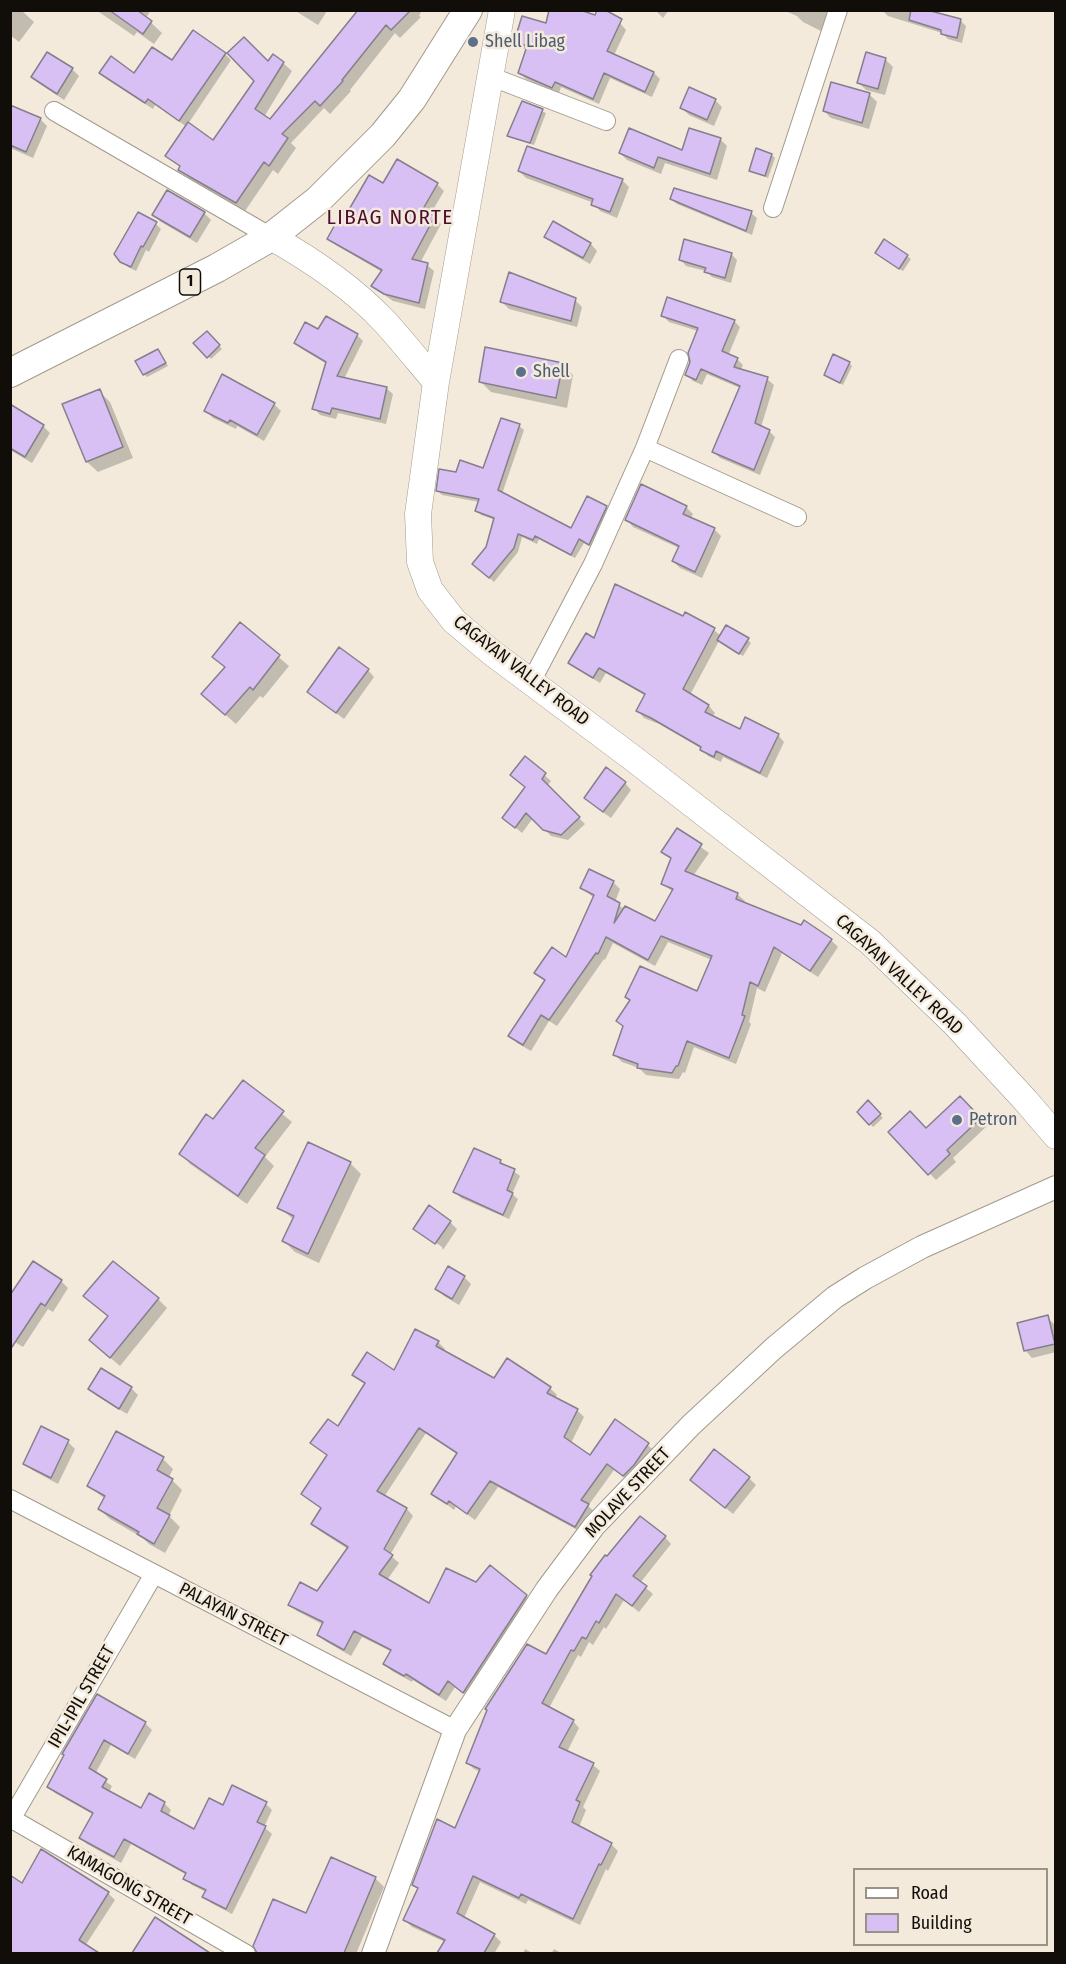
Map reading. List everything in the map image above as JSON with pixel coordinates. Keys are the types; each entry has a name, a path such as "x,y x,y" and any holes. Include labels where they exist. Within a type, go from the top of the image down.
{"highway":[{"name":"1","path":"10,373 217,268 272,237 318,200 383,135 412,99 468,10"}],"main road":[{"name":"CAGAYAN VALLEY ROAD","path":"502,10 492,77 436,382 418,514 420,562 430,590 454,621 870,942 955,1024 1056,1136"},
{"path":"272,237 302,255 356,296 384,321 436,382"}],"street":[{"path":"773,208 838,10"},
{"path":"492,77 606,120"},
{"path":"54,111 272,237"},
{"path":"531,681 593,564 645,448 679,359"},
{"path":"645,448 797,516"},
{"name":"MOLAVE STREET","path":"373,1953 455,1730 547,1588 594,1526 691,1425 774,1348 835,1297 922,1247 1056,1187"},
{"name":"PALAYAN STREET","path":"10,1499 455,1730"},
{"name":"IPIL-IPIL STREET","path":"11,1820 154,1574"},
{"name":"KAMAGONG STREET","path":"11,1820 246,1953"}],"building":[{"path":"109,10 137,10 152,21 143,34"},
{"path":"358,10 411,10 391,30 386,25 343,81 320,106 315,101 282,134 288,138 269,166 264,162 236,203 178,170 180,166 165,156 188,122 213,140 254,81 227,53 244,37 268,61 273,54 284,62 255,109 270,119"},
{"path":"549,10 580,10 595,15 597,10 605,10 622,19 607,51 654,72 645,92 604,73 593,99 555,82 552,88 518,73 527,46 514,42 522,16 546,23"},
{"path":"911,10 927,10 961,19 957,38 941,34 941,30 909,20"},
{"path":"193,30 226,53 179,121 148,99 145,103 99,73 111,56 134,73 152,47 172,60"},
{"path":"47,52 73,68 57,94 31,77"},
{"path":"866,52 886,58 878,89 857,83"},
{"path":"831,82 870,93 862,123 823,111"},
{"path":"689,87 716,99 707,120 680,108"},
{"path":"522,101 543,109 530,143 507,136"},
{"path":"10,105 41,118 26,152 10,145"},
{"path":"629,128 682,150 689,128 721,138 710,174 658,157 654,168 619,153"},
{"path":"527,146 623,179 610,212 591,205 593,199 518,171"},
{"path":"756,148 772,154 765,176 749,171"},
{"path":"397,159 438,183 423,209 435,216 412,259 428,263 419,303 384,294 371,286 382,270 327,239 343,210 347,213 369,175 383,183"},
{"path":"674,188 752,211 746,231 670,199"},
{"path":"167,190 205,212 190,237 152,215"},
{"path":"138,212 157,222 143,247 141,246 131,267 120,262 114,254"},
{"path":"553,221 591,243 583,258 544,237"},
{"path":"684,239 732,253 725,278 704,272 706,268 679,260"},
{"path":"884,239 908,255 899,269 875,253"},
{"path":"509,272 576,298 571,321 500,302"},
{"path":"667,297 735,320 722,351 738,358 734,367 768,377 755,423 770,430 754,470 712,452 740,386 701,369 696,380 685,375 690,362 688,353 698,328 661,316"},
{"path":"326,316 358,334 337,376 387,387 380,419 332,408 330,414 312,409 326,362 294,343 305,322 318,329"},
{"path":"207,331 220,345 207,358 193,343"},
{"name":"Shell","path":"485,347 563,363 556,398 479,382"},
{"path":"158,349 166,363 143,375 135,361"},
{"path":"833,354 850,362 840,383 824,375"},
{"path":"222,374 275,403 257,435 230,420 228,423 204,411"},
{"path":"100,389 123,447 86,462 62,404"},
{"path":"10,404 44,425 25,457 10,448"},
{"path":"501,418 520,424 498,490 571,528 587,496 607,506 589,545 579,539 571,555 535,536 533,540 518,534 514,548 489,578 472,564 486,547 494,518 475,511 479,499 436,491 439,469 456,472 460,460 483,468"},
{"path":"641,484 687,506 683,514 715,528 695,572 672,561 679,546 625,520"},
{"path":"615,584 683,616 685,612 715,628 683,689 709,705 705,712 740,729 745,717 779,734 760,773 716,751 714,757 700,750 701,747 636,711 645,694 599,668 593,678 568,663 586,633 594,638"},
{"path":"240,622 280,655 253,690 250,687 225,715 201,694 225,667 212,657"},
{"path":"726,625 749,638 739,654 717,640"},
{"path":"339,647 369,669 336,713 307,692"},
{"path":"525,756 546,773 542,779 580,817 561,835 543,830 526,813 515,828 502,818 525,787 510,775"},
{"path":"606,767 626,782 603,812 584,798"},
{"path":"677,828 702,844 685,871 738,893 736,899 801,925 804,920 832,939 810,971 774,947 758,986 750,982 742,1015 745,1016 729,1058 687,1041 678,1066 672,1073 637,1068 638,1064 613,1055 623,1026 616,1021 630,1000 625,997 640,966 697,991 712,956 661,936 648,960 606,937 598,954 596,953 549,1020 541,1015 523,1045 508,1036 545,980 534,973 552,947 566,957 594,895 580,888 589,869 614,881 607,896 620,903 614,923 625,906 655,921 673,889 661,884 671,858 661,852"},
{"path":"243,1080 284,1111 255,1148 265,1155 238,1196 179,1154 206,1114 213,1119"},
{"path":"960,1096 981,1118 947,1150 950,1154 928,1175 888,1132 910,1111 926,1128"},
{"path":"868,1100 881,1114 869,1125 857,1112"},
{"path":"308,1142 351,1162 308,1254 282,1241 294,1216 277,1208"},
{"path":"474,1148 515,1169 507,1190 513,1193 503,1215 453,1192"},
{"path":"429,1205 451,1221 435,1244 413,1229"},
{"path":"33,1261 62,1280 45,1306 41,1303 10,1350 10,1295"},
{"path":"113,1261 159,1298 110,1358 89,1340 108,1316 83,1296"},
{"path":"448,1266 465,1276 452,1299 435,1289"},
{"path":"1048,1315 1055,1344 1024,1351 1017,1323"},
{"path":"415,1329 439,1341 436,1346 494,1378 507,1358 551,1387 547,1393 578,1409 564,1437 590,1455 615,1419 649,1443 634,1465 623,1476 607,1464 581,1500 589,1504 575,1527 490,1481 467,1514 449,1501 447,1504 431,1494 457,1453 419,1428 377,1491 407,1508 384,1549 393,1555 379,1574 429,1603 446,1568 476,1582 490,1565 527,1595 463,1693 448,1681 439,1695 406,1674 404,1676 383,1664 391,1650 354,1631 344,1650 317,1635 323,1622 288,1605 300,1582 317,1591 348,1547 311,1524 321,1508 301,1494 327,1455 310,1443 328,1419 338,1426 365,1383 352,1375 367,1352 394,1370"},
{"path":"101,1368 132,1387 119,1409 88,1389"},
{"path":"41,1426 69,1440 51,1478 23,1464"},
{"path":"116,1431 164,1457 157,1470 173,1479 157,1508 170,1515 154,1544 137,1534 139,1532 98,1509 105,1496 87,1486"},
{"path":"714,1449 750,1477 725,1508 690,1480"},
{"path":"640,1516 666,1536 633,1576 647,1586 632,1606 616,1594 599,1623 596,1621 586,1639 582,1637 574,1651 571,1650 542,1703 574,1720 559,1747 594,1763 576,1800 580,1802 572,1822 612,1843 601,1865 599,1864 573,1919 521,1894 519,1898 473,1876 457,1913 495,1934 484,1953 437,1953 445,1940 403,1920 418,1888 412,1885 437,1819 455,1828 480,1769 466,1763 487,1710 485,1709 527,1644 546,1654 592,1576 590,1575"},
{"path":"97,1694 146,1722 128,1754 104,1740 89,1768 107,1779 102,1787 141,1808 149,1793 165,1802 161,1811 194,1829 209,1798 223,1805 232,1785 267,1802 257,1822 266,1826 226,1909 202,1897 206,1890 183,1879 186,1873 124,1839 114,1857 79,1838 93,1813 47,1787 64,1755 62,1754"},
{"path":"41,1849 109,1892 79,1940 99,1953 10,1953 10,1875 22,1883"},
{"path":"331,1857 376,1877 344,1953 257,1953 253,1946 273,1899 306,1913"},
{"path":"155,1917 210,1953 132,1953"}],"place":[{"name":"Shell Libag","path":"473,42"},
{"name":"Shell","path":"521,372"},
{"name":"Petron","path":"957,1120"}],"district":[{"name":"LIBAG NORTE","path":"390,218"}]}
